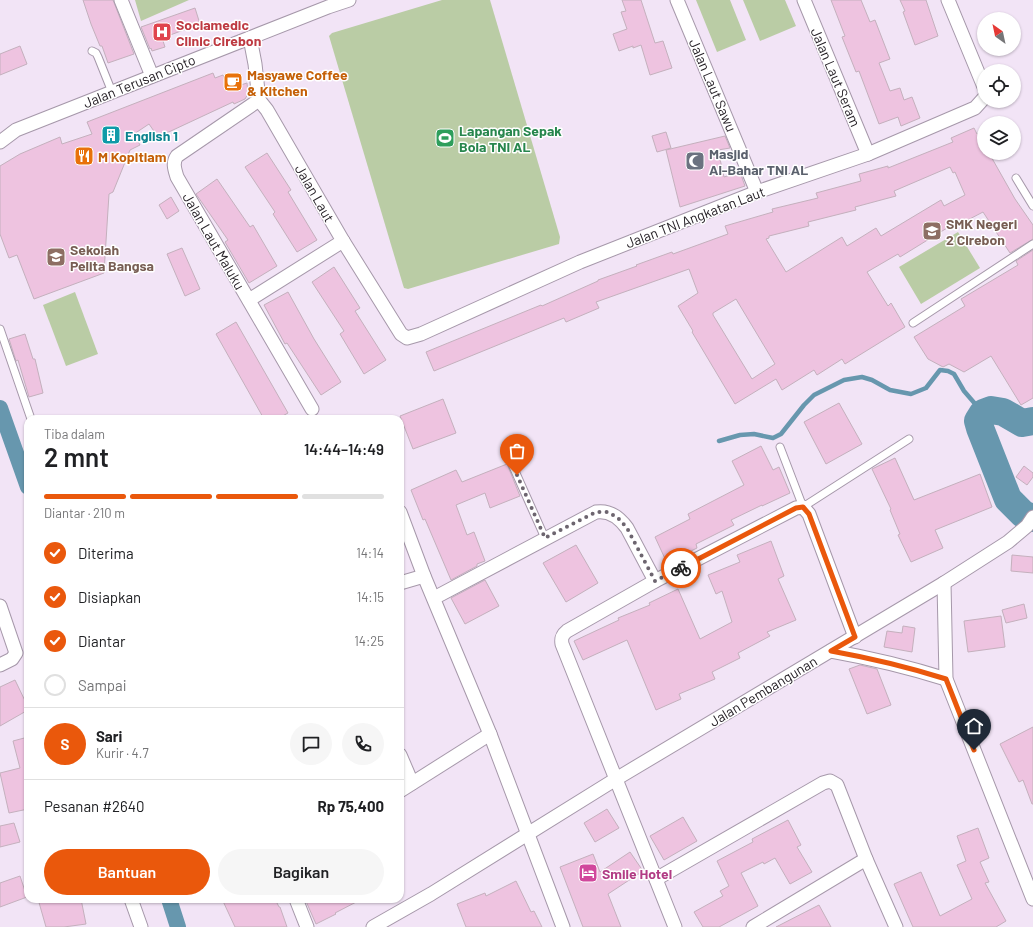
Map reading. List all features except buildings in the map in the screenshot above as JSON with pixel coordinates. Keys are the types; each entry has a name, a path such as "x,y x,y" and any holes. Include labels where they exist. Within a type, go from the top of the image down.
{"street":[{"path":"121,0 152,76"},
{"name":"Jalan Terusan Cipto","path":"0,142 16,130 349,0"},
{"name":"Jalan Laut Sawu","path":"678,0 757,192"},
{"name":"Jalan Laut Seram","path":"804,0 868,154"},
{"path":"948,0 977,70"},
{"name":"Jalan Laut","path":"250,38 260,100 343,241 401,334 407,338"},
{"name":"Jalan Laut Maluku","path":"260,100 177,156 174,164 177,177 312,409"},
{"name":"Jalan TNI Angkatan Laut","path":"407,338 421,334 580,262 757,192 868,154 977,106"},
{"path":"249,300 343,241"},
{"path":"674,927 562,644 563,634 655,581 796,508 803,507 809,514 855,637"},
{"path":"434,598 596,512 608,512 618,518 627,528 655,581"},
{"name":"Jalan Pembangunan","path":"373,927 431,894 616,779 944,583 1008,542 1030,522"},
{"path":"404,523 424,576 490,734 563,927"},
{"path":"404,582 424,576"},
{"path":"944,583 946,679 1033,899"},
{"path":"0,606 16,653 12,659 0,665"},
{"path":"831,651 873,659 946,679"},
{"path":"404,788 490,734"},
{"path":"404,764 412,783"},
{"path":"656,879 827,781 837,785 866,859 896,927"},
{"path":"754,927 866,859"},
{"path":"132,903 141,927"},
{"path":"298,903 307,927"}],"lane":[{"path":"92,51 96,53 98,57 112,92"},
{"path":"1016,178 1033,206"},
{"path":"913,323 1033,244"},
{"path":"0,329 30,415"},
{"path":"780,447 803,507 909,439"},
{"path":"511,462 545,538"}],"green space":[{"path":"135,0 189,0 141,21"},
{"name":"Lapangan Sepak Bola TNI AL","path":"442,0 490,0 560,237 559,244 408,289 404,288 403,285 329,36 332,33"},
{"path":"696,0 730,0 746,40 717,52"},
{"path":"743,0 785,0 796,26 760,41"},
{"path":"958,232 980,268 921,304 899,267"},
{"path":"75,292 98,354 66,366 43,305"}],"waterway":[{"path":"719,441 740,435 754,434 773,438 781,434 814,395 844,380 862,377 872,380 890,390 911,394 926,388 940,370 948,371 954,374 964,391 983,413"},
{"path":"0,408 24,476"},
{"path":"1033,421 1022,423 1003,412 991,410 983,413 978,421 1008,499 1023,514 1033,518"},
{"path":"170,903 178,927"}],"way so far":[{"path":"517,475 545,538 596,512 608,512 623,522 655,581 681,568"}],"place":[{"name":"Sociamedic Clinic Cirebon","path":"162,32"},
{"name":"Masyawe Coffee & Kitchen","path":"233,82"},
{"name":"English 1","path":"111,135"},
{"name":"Lapangan Sepak Bola TNI AL","path":"445,138"},
{"name":"M Kopitiam","path":"84,156"},
{"name":"Masjid Al-Bahar TNI AL","path":"695,161"},
{"name":"SMK Negeri 2 Cirebon","path":"932,231"},
{"name":"Sekolah Pelita Bangsa","path":"56,257"},
{"name":"Smile Hotel","path":"588,873"}],"route":[{"path":"681,568 796,508 803,507 809,514 855,637 831,651 866,657 946,679 974,750"}]}
